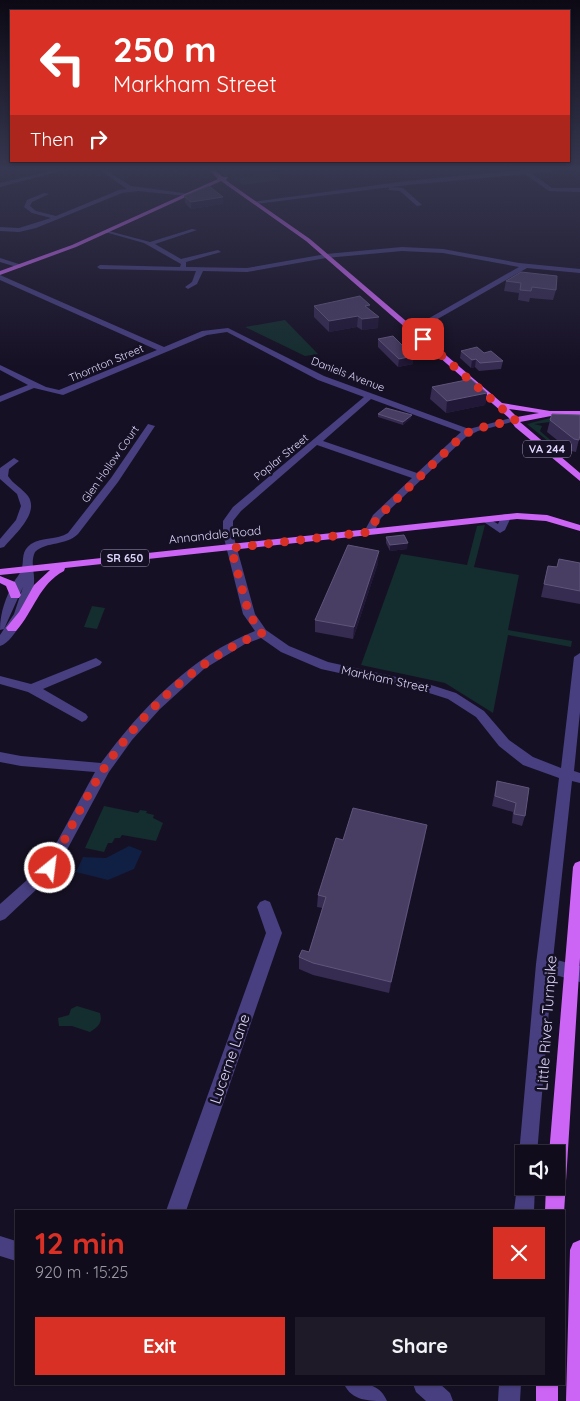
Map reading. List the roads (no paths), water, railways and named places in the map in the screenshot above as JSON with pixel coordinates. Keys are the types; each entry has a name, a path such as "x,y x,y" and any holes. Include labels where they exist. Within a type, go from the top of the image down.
{"main road":[{"path":"0,273 64,250 97,235"},
{"name":"VA 244","path":"299,235 326,256 499,405 580,478"},
{"path":"499,405 532,408 551,413 580,414"},
{"path":"515,420 551,413"},
{"name":"Annandale Road","path":"0,572 506,518 539,516 580,528"},
{"path":"6,627 31,605 42,579 52,572 84,563"},
{"path":"0,579 11,584 15,596"},
{"name":"Little River Turnpike","path":"559,1145 575,972 580,867"},
{"path":"555,1210 556,1195"},
{"path":"576,1401 580,1250"},
{"path":"547,1401 548,1385"}],"street":[{"path":"121,235 150,244 181,261 184,264 182,269"},
{"path":"150,244 177,235"},
{"path":"100,266 247,270 326,256 374,250 418,249 457,253 527,265 580,270"},
{"path":"181,261 218,252"},
{"path":"0,260 20,266"},
{"path":"413,331 527,265"},
{"path":"188,287 195,284 200,269"},
{"path":"0,277 164,350"},
{"name":"Thornton Street","path":"0,367 50,392 65,392 205,334 224,330"},
{"name":"Daniels Avenue","path":"224,330 238,335 321,378 468,432"},
{"path":"0,399 34,385"},
{"name":"Poplar Street","path":"231,548 227,528 232,515 254,493 371,395"},
{"path":"369,532 377,518 457,439 468,432 515,420"},
{"name":"Glen Hollow Court","path":"28,569 28,556 34,547 58,542 72,535 112,486 151,426"},
{"path":"317,442 419,477"},
{"path":"0,545 22,518 27,507 24,496 2,476 5,468 14,461"},
{"name":"Markham Street","path":"231,548 249,614 262,633 285,649 311,662 428,688 452,696 480,714 514,752 543,768 573,776"},
{"path":"0,642 21,577 28,569"},
{"path":"6,627 26,596 29,581 28,569"},
{"path":"0,914 50,868 104,768 127,737 150,712 200,666 240,641 262,633"},
{"path":"529,1145 544,964 573,776 580,657"},
{"path":"32,689 96,662"},
{"path":"0,680 32,689 82,717"},
{"path":"0,756 24,761 104,768"},
{"name":"Lucerne Lane","path":"176,1210 274,933 265,907"},
{"path":"544,964 575,972"},
{"path":"524,1210 525,1195"},
{"path":"0,1246 15,1252"},
{"path":"356,1385 376,1401"},
{"path":"425,1385 442,1401"},
{"path":"509,1401 510,1385"}],"water":[{"path":"129,846 142,851 134,869 108,880 76,872 83,857 106,858"}]}
